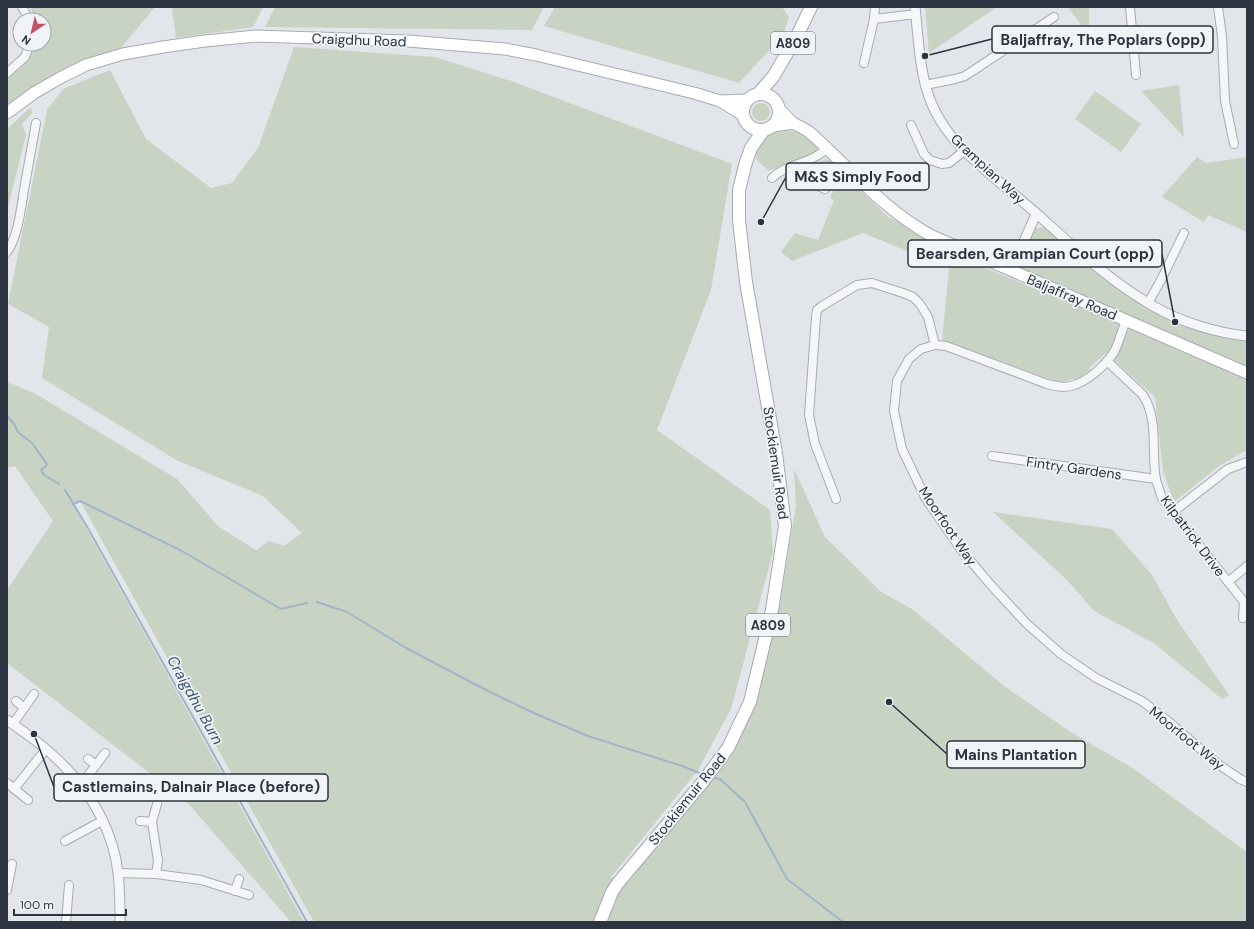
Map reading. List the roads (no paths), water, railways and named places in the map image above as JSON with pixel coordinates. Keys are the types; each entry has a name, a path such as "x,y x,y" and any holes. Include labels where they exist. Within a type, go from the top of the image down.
{"main road":[{"name":"A809","path":"752,97 773,77 812,7"},
{"name":"Craigdhu Road","path":"7,113 34,93 60,78 93,63 123,54 163,47 256,36 408,41 505,49 694,93 720,101 743,115"},
{"path":"768,128 779,118 773,77"},
{"path":"777,104 770,96 764,94 752,97 743,109 744,119 749,126 758,130 793,123"},
{"name":"Craigdhu Road","path":"720,101 752,97"},
{"name":"Baljaffray Road","path":"777,104 793,123 808,131 882,202 913,226 957,248 1247,373"},
{"name":"Stockiemuir Road","path":"600,922 612,892 618,883 702,783 728,748 750,702 772,610 785,526 776,453 746,282 739,220 739,190 751,148 749,126"},
{"name":"Stockiemuir Road","path":"751,148 768,128"}],"street":[{"path":"864,63 874,19 875,7"},
{"path":"1130,7 1136,75"},
{"path":"1218,7 1222,36 1225,101 1234,144"},
{"path":"874,19 916,11"},
{"name":"Grampian Way","path":"916,11 925,85 935,111 945,128 964,151 1109,277 1148,303 1180,319 1238,335 1247,336"},
{"path":"925,85 965,76 1054,17"},
{"path":"7,73 25,57 27,52"},
{"path":"7,252 10,248 20,213 36,123"},
{"path":"910,125 924,154 930,160 942,164 949,163 964,151"},
{"path":"772,178 778,172 816,156 827,148"},
{"path":"794,166 801,179 825,189"},
{"name":"Grampian Way","path":"1011,271 1036,214"},
{"path":"1148,303 1184,233"},
{"path":"836,499 815,444 809,415 816,317 817,310 822,306 857,285 872,284 912,297 920,304 928,318 934,345 946,346 1047,384 1058,386 1070,386 1081,382 1107,361 1114,351 1126,320"},
{"name":"Moorfoot Way","path":"934,345 921,349 909,359 897,381 894,411 902,449 926,499 962,551 1027,624 1061,654 1096,678 1142,701 1218,764 1247,782"},
{"name":"Kilpatrick Drive","path":"1107,361 1143,395 1151,412 1156,479 1162,498 1245,602 1243,618"},
{"name":"Fintry Gardens","path":"992,456 1156,479"},
{"path":"1172,512 1228,468 1247,462"},
{"path":"1228,582 1247,566"},
{"path":"34,694 24,708 10,722 46,749 65,766 81,785 102,821 112,845 118,873 120,922"},
{"path":"16,701 24,708"},
{"path":"14,789 46,749"},
{"path":"81,785 105,753"},
{"path":"88,759 96,765"},
{"path":"7,783 28,800"},
{"path":"156,874 158,861 152,822 157,804"},
{"path":"65,841 102,821"},
{"path":"140,821 152,822"},
{"path":"7,890 8,874 12,864"},
{"path":"118,873 156,874 201,880 249,895"},
{"path":"235,891 239,879"},
{"path":"66,922 69,885"}],"waterway":[{"name":"Craigdhu Burn","path":"7,416 14,424 18,432 32,443 47,464 41,470 44,475 59,484"},
{"name":"Craigdhu Burn","path":"65,490 89,530 307,922"},
{"path":"73,504 80,501 182,551 281,609 307,603"},
{"path":"317,602 347,612 406,648 486,690 536,714 588,736 682,766 702,774"},
{"path":"714,778 720,779 745,802 787,879 843,922"}],"place":[{"name":"Baljaffray, The Poplars (opp)","path":"925,56"},
{"name":"M&S Simply Food","path":"761,222"},
{"name":"Bearsden, Grampian Court (opp)","path":"1175,322"},
{"name":"Mains Plantation","path":"889,702"},
{"name":"Castlemains, Dalnair Place (before)","path":"34,734"}]}
